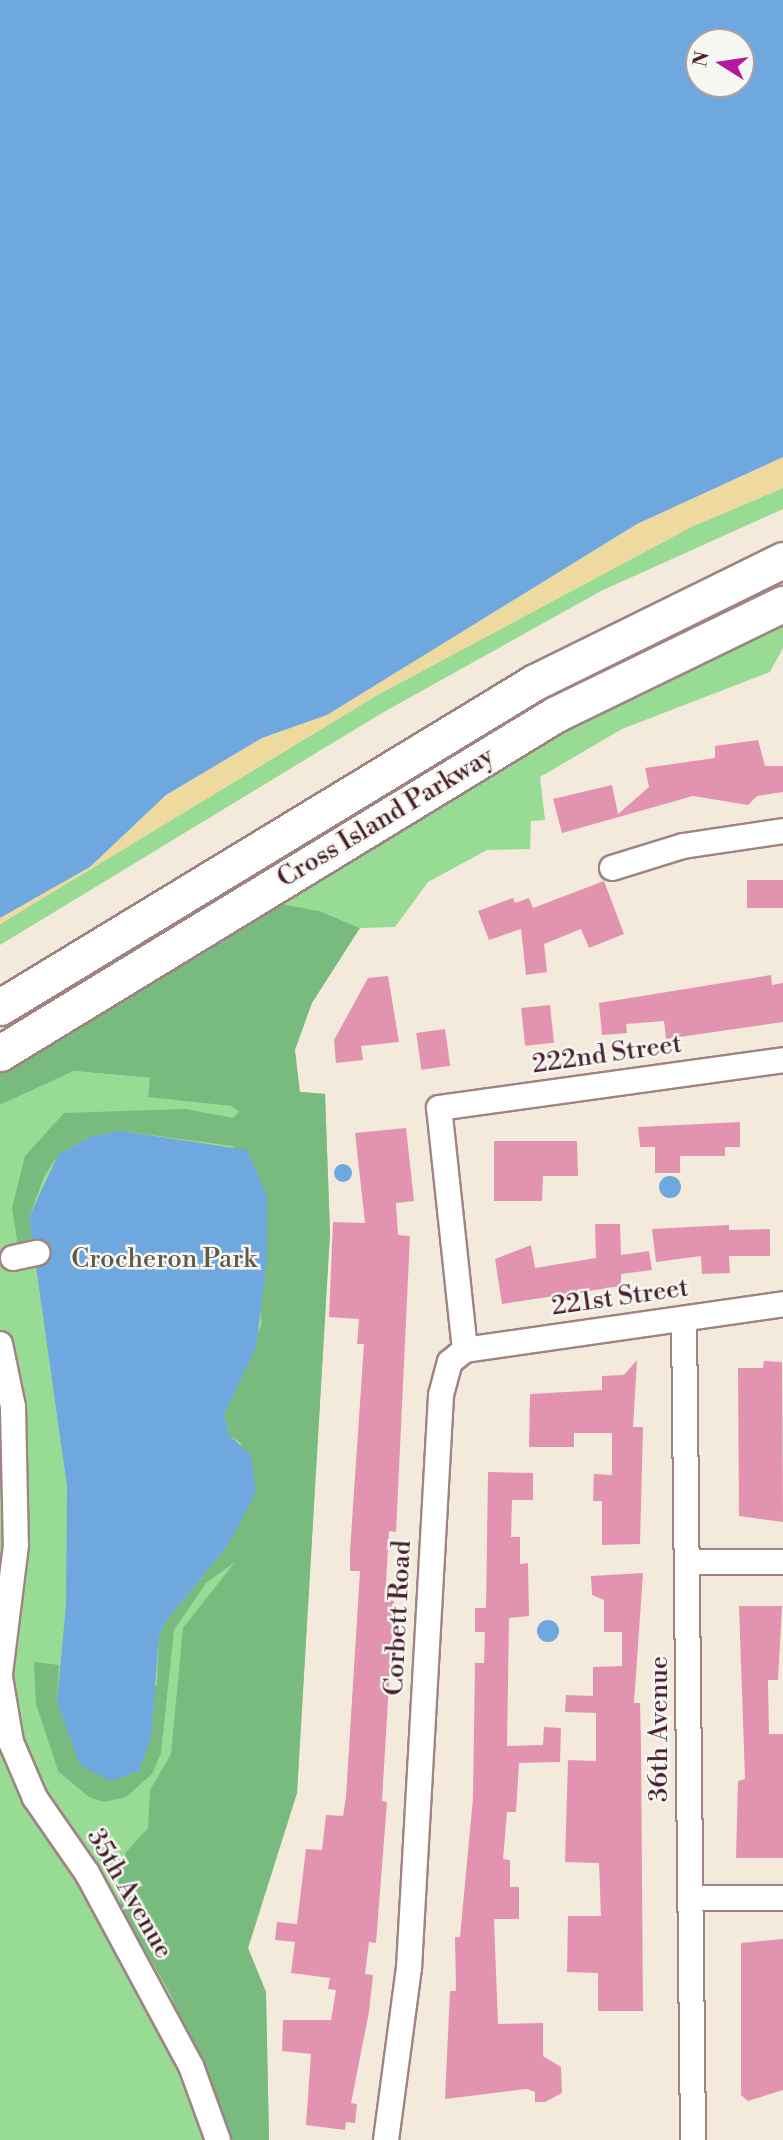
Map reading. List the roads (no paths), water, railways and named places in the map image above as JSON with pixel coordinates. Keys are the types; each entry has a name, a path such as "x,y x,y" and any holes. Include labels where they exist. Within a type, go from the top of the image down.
{"highway":[{"name":"Cross Island Parkway","path":"0,1007 535,682 783,560"},
{"name":"Cross Island Parkway","path":"0,1053 556,714 783,604"}],"street":[{"path":"612,868 683,846 783,831"},
{"name":"222nd Street","path":"465,1350 439,1108 783,1060"},
{"name":"221st Street","path":"465,1350 783,1304"},
{"name":"36th Avenue","path":"684,1319 689,1562 693,2140"},
{"name":"35th Avenue","path":"0,1344 13,1408 16,1545 0,1675 11,1742 35,1798 87,1873 191,2066 218,2140"},
{"name":"Corbett Road","path":"386,2140 409,1968 441,1395 450,1362 465,1350"},
{"path":"689,1562 783,1562"},
{"path":"691,1898 783,1898"}],"water":[{"path":"0,0 783,0 783,457 637,524 327,715 262,738 166,795 90,867 0,918"},
{"path":"121,1131 247,1150 267,1196 267,1259 256,1347 224,1415 229,1435 251,1455 256,1492 228,1545 166,1621 159,1636 151,1737 139,1771 110,1781 80,1765 57,1702 66,1604 67,1486 29,1217 58,1155 92,1136"},
{"path":"339,1164 347,1164 352,1173 350,1180 339,1182 334,1177 334,1169"},
{"path":"670,1176 678,1179 681,1187 678,1195 670,1198 662,1195 659,1187 662,1179"},
{"path":"548,1620 558,1627 559,1631 552,1641 548,1642 538,1635 537,1631 544,1621"}],"park label":[{"name":"Crocheron Park","path":"164,1260"}]}
